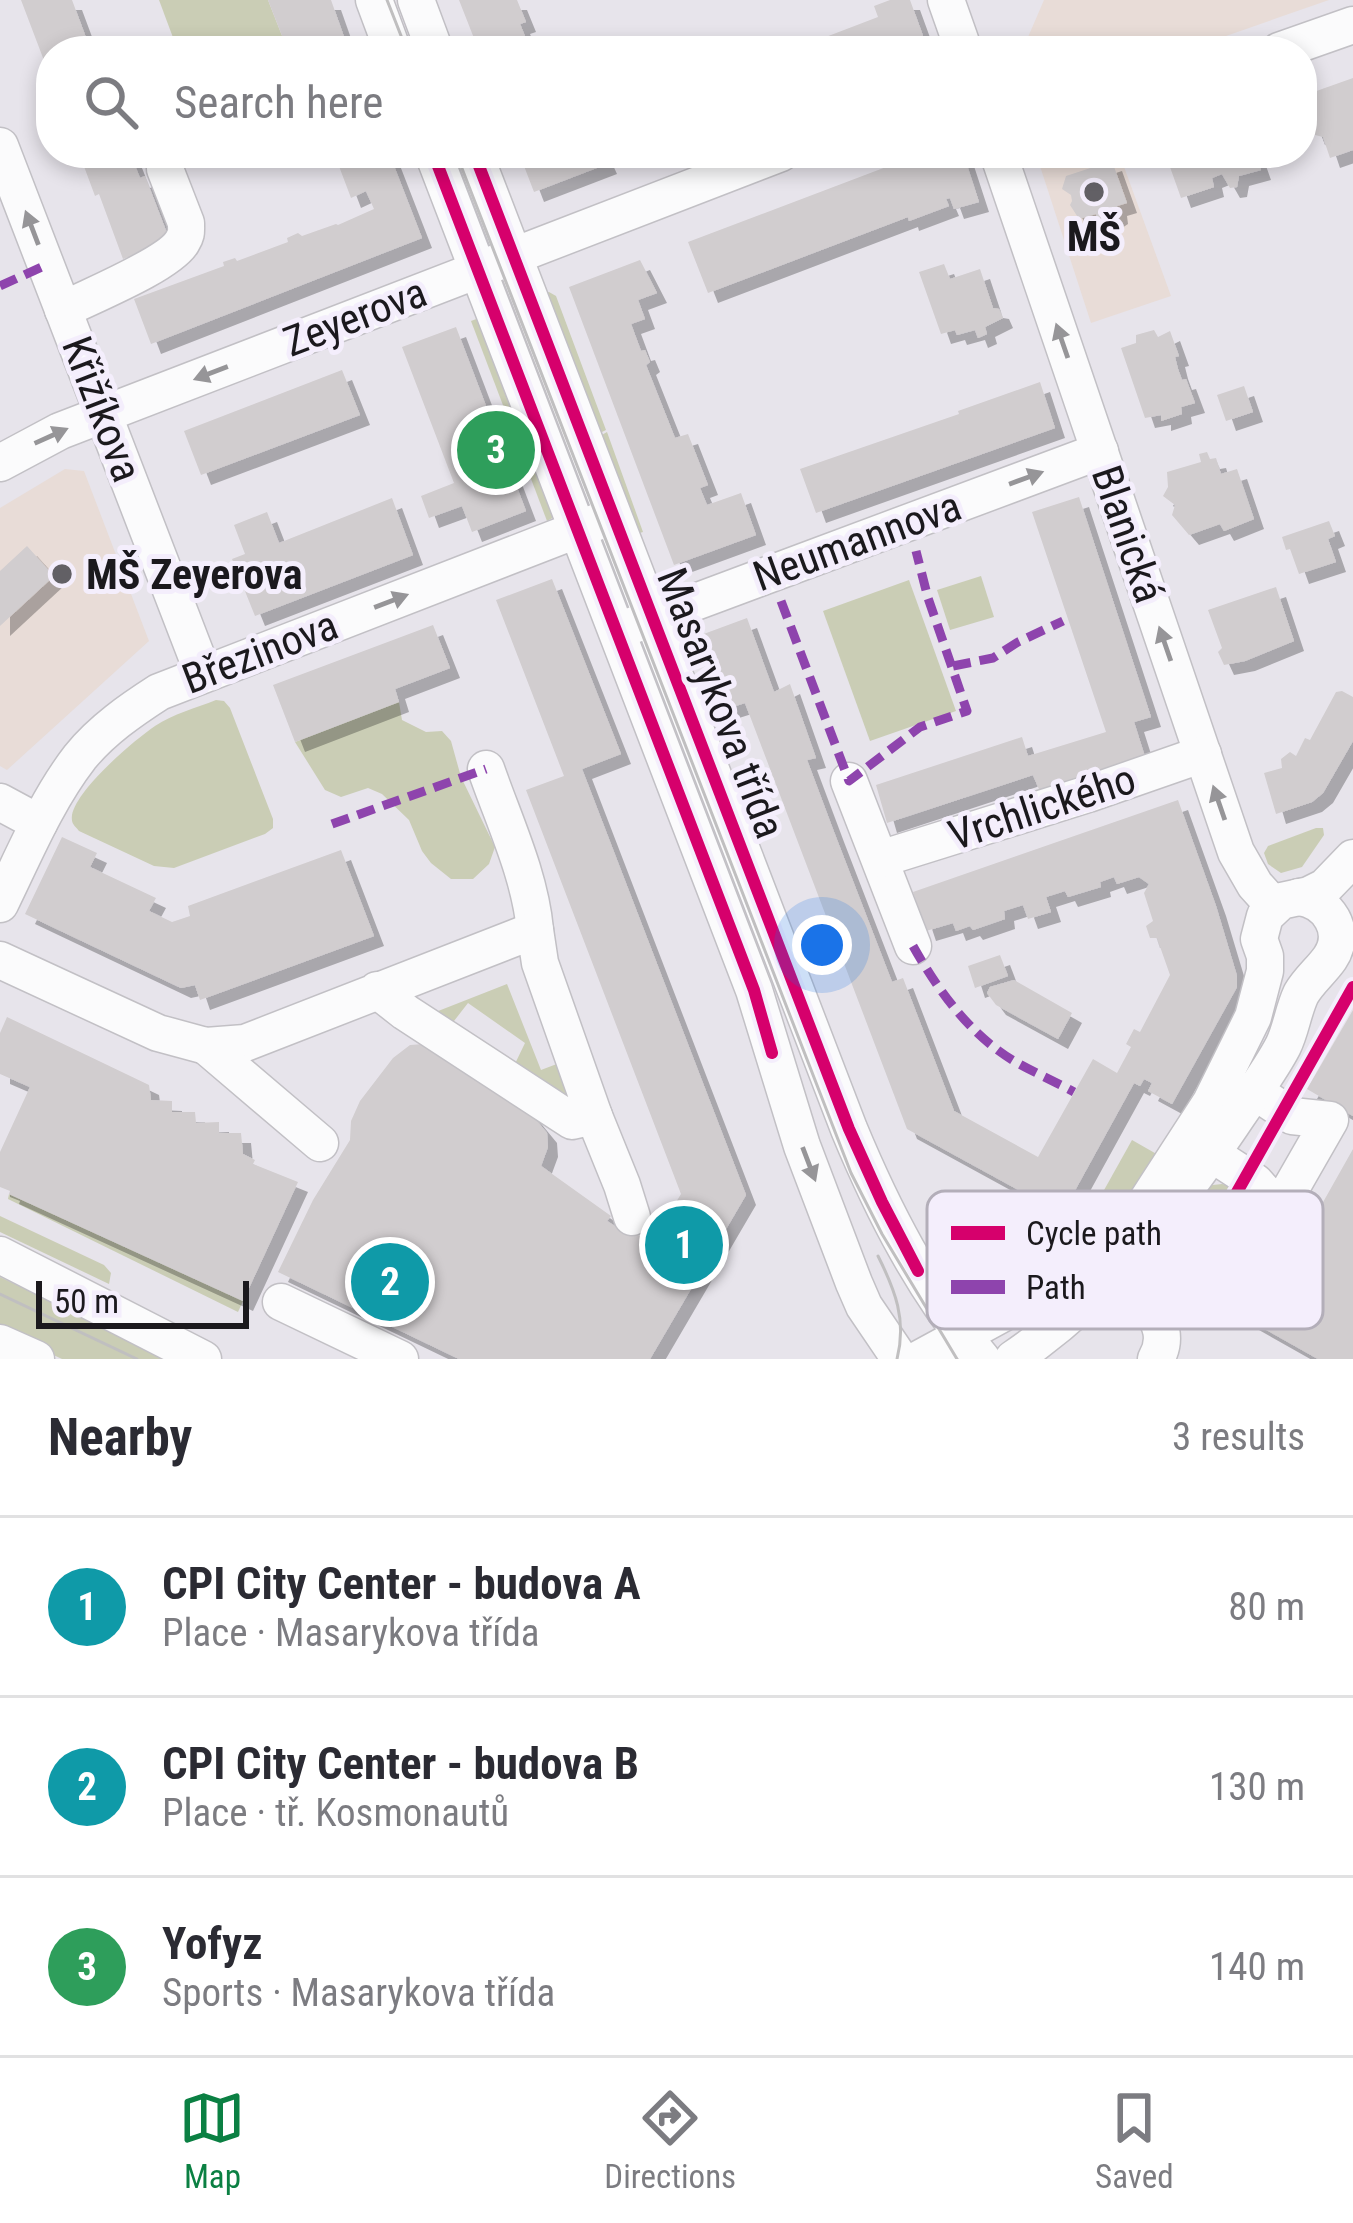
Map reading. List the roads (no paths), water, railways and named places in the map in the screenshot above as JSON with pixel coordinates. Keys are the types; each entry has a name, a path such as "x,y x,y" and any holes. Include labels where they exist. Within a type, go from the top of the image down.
{"street":[{"path":"374,0 387,36"},
{"path":"416,0 429,36"},
{"path":"946,0 959,36"},
{"path":"1317,38 1353,25"},
{"name":"Křižíkova","path":"0,146 203,673"},
{"name":"Masarykova třída","path":"439,168 566,534 615,632 754,990 802,1146 854,1283 900,1359"},
{"name":"Masarykova třída","path":"480,168 856,1148 927,1284"},
{"name":"Zeyerova","path":"0,463 60,431 742,168"},
{"name":"Blanická","path":"1003,168 1240,862 1255,885 1287,902"},
{"path":"63,310 180,246 187,223 165,169"},
{"name":"Neumannova","path":"615,632 1100,452"},
{"name":"Březinova","path":"0,904 39,823 81,756 104,732 160,692 614,515"},
{"name":"Vrchlického","path":"880,859 1203,754"},
{"path":"486,769 532,903 540,963 632,1217"},
{"path":"849,781 913,946"},
{"path":"0,802 39,823"},
{"path":"1172,1191 1207,1126 1253,1017 1263,982 1265,956 1259,931 1264,916 1325,887 1353,858"},
{"path":"1287,902 1309,898 1325,908 1340,938"},
{"path":"0,960 158,1034 206,1046 245,1042 535,930"},
{"path":"1207,1126 1254,1091 1285,1043 1301,995 1340,938"},
{"path":"1265,956 1278,969 1296,975 1315,971 1340,938"},
{"path":"377,990 572,1121 594,1116"},
{"path":"206,1046 320,1143"},
{"path":"1156,1191 1232,1090 1254,1091 1292,1116 1330,1120 1289,1191"},
{"path":"1207,1126 1263,1191"},
{"path":"0,1255 203,1359"},
{"path":"297,1310 400,1359"},
{"path":"919,1359 972,1348 998,1329"},
{"path":"1013,1359 1052,1329"},
{"path":"0,1343 36,1359"}],"tram line":[{"path":"387,0 401,36"},
{"path":"462,168 851,1173 927,1309"},
{"path":"878,1256 898,1306 897,1359"},
{"path":"0,1294 137,1359"},
{"path":"939,1329 957,1359"}],"place":[{"name":"MŠ","path":"1094,192"},
{"name":"Yofyz","path":"496,450"},
{"name":"MŠ Zeyerova","path":"62,574"},
{"name":"CPI City Center - budova A","path":"684,1245"},
{"name":"CPI City Center - budova B","path":"390,1282"}]}
